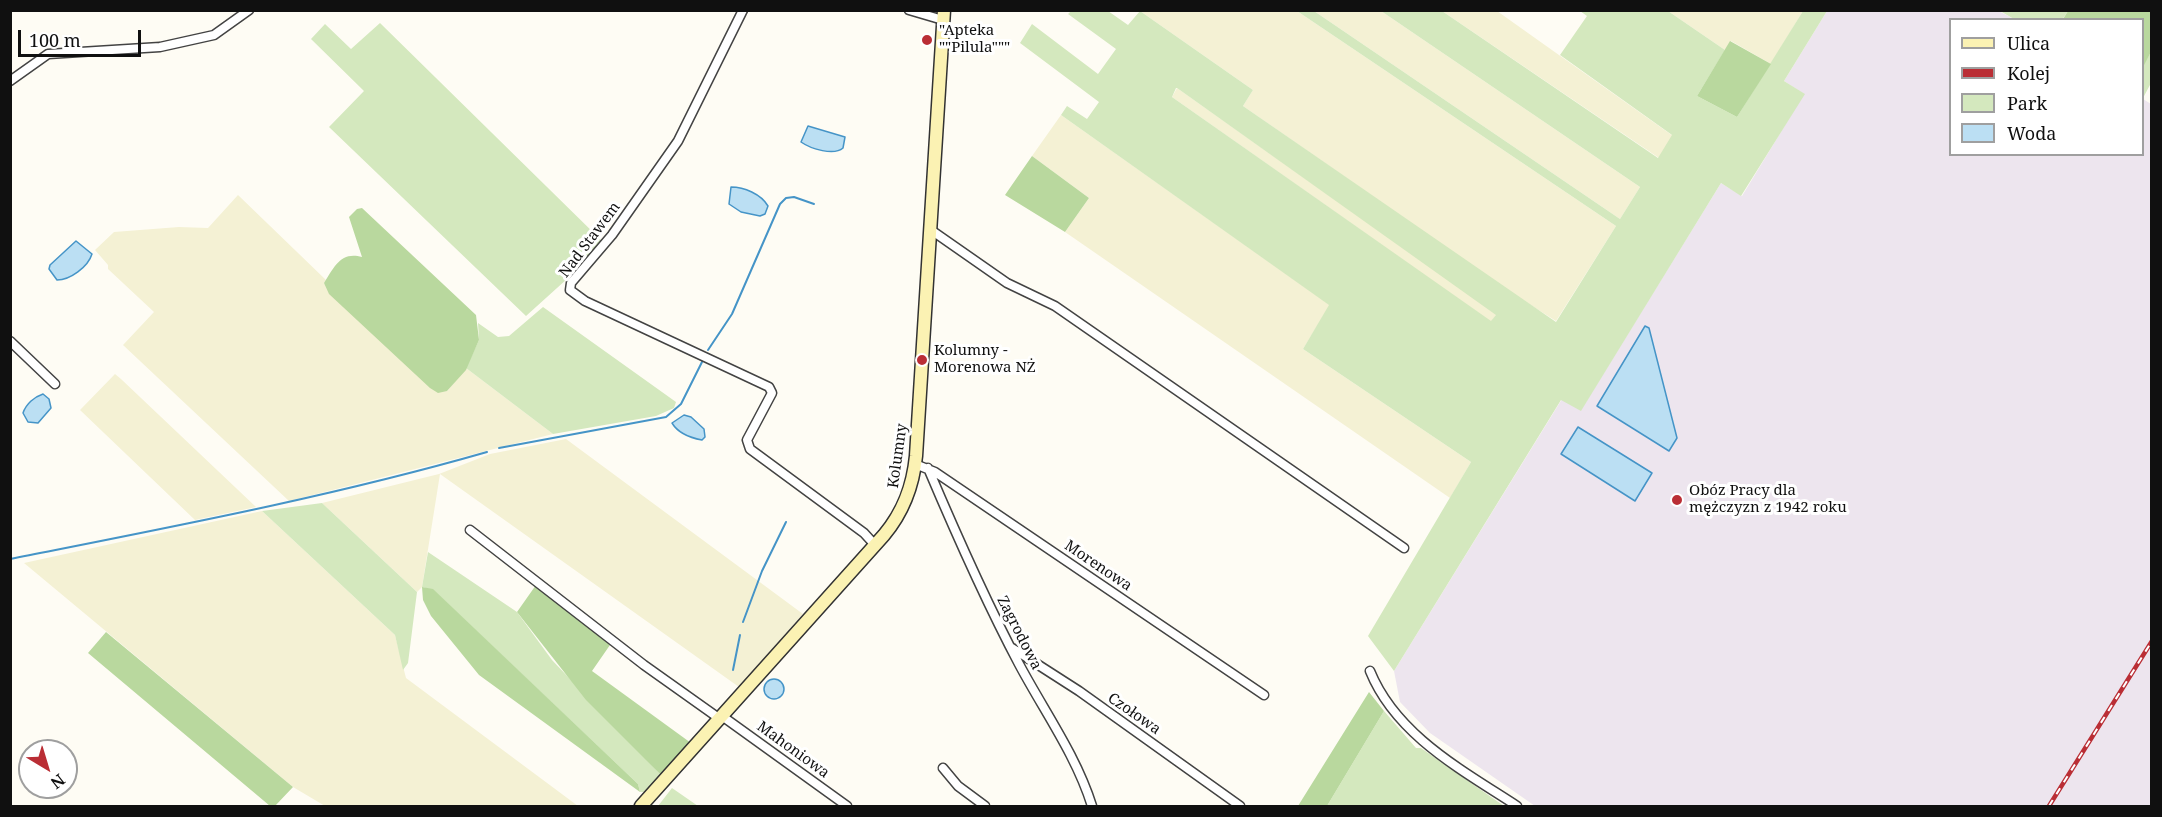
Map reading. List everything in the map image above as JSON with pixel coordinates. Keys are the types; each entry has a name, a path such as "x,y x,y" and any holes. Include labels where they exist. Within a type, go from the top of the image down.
{"street":[{"path":"10,81 48,54 160,47 214,35 249,10"},
{"name":"Nad Stawem","path":"743,10 678,141 612,235 572,283 570,290 585,301 771,389 769,403 747,440 750,449 864,533 875,545"},
{"path":"909,10 944,15"},
{"name":"Kolumny","path":"641,807 875,545 903,508 922,466 931,231 944,15"},
{"path":"931,231 1007,283 1055,306 1404,548"},
{"path":"10,341 55,384"},
{"name":"Zagrodowa","path":"922,466 1010,646 1048,719 1066,745 1092,807"},
{"name":"Morenowa","path":"922,466 1264,695"},
{"name":"Mahoniowa","path":"470,530 644,665 847,807"},
{"name":"Czołowa","path":"1010,646 1240,807"},
{"path":"1370,671 1381,694 1413,732 1445,758 1517,807"},
{"path":"943,768 958,786 985,807"}],"shaded area":[{"path":"1140,11 1297,11 1616,226 1556,321 1513,294 1243,106 1253,90"},
{"path":"1314,11 1381,11 1640,187 1620,219"},
{"path":"1442,11 1497,11 1673,136 1659,158"},
{"path":"1668,11 1803,11 1771,64 1731,41 1725,50"},
{"path":"1827,11 1999,11 2012,18 1949,18 1949,156 2144,156 2144,100 2151,104 2151,806 1535,806 1430,733 1400,702 1394,671 1562,399 1581,410 1721,183 1742,196 1804,94 1784,81"},
{"path":"1177,88 1497,314 1491,322 1172,97"},
{"path":"1061,115 1330,305 1303,349 1471,462 1450,498 1065,232 1089,198 1032,156"},
{"path":"238,195 326,280 324,283 447,391 466,368 553,434 289,501 123,345 154,312 108,269 108,265 95,250 114,232 179,227 208,228"},
{"path":"115,374 256,507 195,520 80,410"},
{"path":"566,439 803,614 739,687 440,474 422,587 417,592 322,503 439,474 490,454"},
{"path":"262,511 395,635 406,678 578,806 325,806 293,787 24,563"}],"green space":[{"path":"1071,11 1108,11 1128,25 1140,11 1253,90 1243,106 1556,322 1616,226 1297,11 1314,11 1620,219 1640,187 1381,11 1442,11 1658,158 1672,135 1560,55 1587,16 1580,11 1668,11 1725,50 1697,96 1737,117 1803,11 1827,11 1784,81 1805,94 1741,196 1721,183 1581,411 1561,400 1394,671 1368,636 1471,462 1303,349 1329,305 1061,115 1067,106 1087,119 1099,102 1020,43 1032,24 1098,74 1116,49 1068,14","holes":["1177,88 1496,315 1491,321 1172,97"]},
{"path":"2000,11 2068,11 2063,18 2012,18"},
{"path":"2068,11 2151,11 2151,52 2144,65 2144,18 2064,18"},
{"path":"380,23 602,241 588,260 526,316 329,127 364,91 311,39 325,24 351,49"},
{"path":"1730,41 1771,64 1737,117 1697,96"},
{"path":"2151,52 2151,83 2144,96 2144,64"},
{"path":"1032,156 1089,198 1065,232 1005,195"},
{"path":"362,208 476,315 479,340 466,370 447,391 438,393 430,388 329,294 324,283 335,266 343,258 349,256 362,257 349,217 357,209"},
{"path":"543,307 676,402 674,408 656,416 553,434 466,368 479,340 478,323 498,337 509,336"},
{"path":"322,503 417,592 408,663 403,670 395,635 262,511"},
{"path":"428,552 517,612 552,660 661,775 645,792 640,792 638,784 433,590 422,587"},
{"path":"536,585 610,645 592,671 691,743 661,775 586,700 517,612"},
{"path":"422,587 433,589 638,784 640,792 479,675 431,616 423,600"},
{"path":"106,632 293,787 275,806 270,806 88,653"},
{"path":"1369,692 1384,711 1327,806 1298,806"},
{"path":"1384,711 1416,748 1421,748 1504,806 1327,806"},
{"path":"672,788 698,806 658,806"}],"water":[{"path":"808,126 845,137 843,148 822,151 801,142"},
{"path":"731,187 747,190 761,198 768,206 765,214 760,216 741,212 729,204"},
{"path":"76,241 92,254 90,259 73,275 57,280 49,269 50,265"},
{"path":"1645,326 1649,328 1677,438 1669,451 1597,406"},
{"path":"43,394 49,399 51,408 38,423 28,422 23,413 24,410 31,401"},
{"path":"684,415 691,417 704,429 705,437 702,440 685,434 672,423"},
{"path":"1578,427 1652,473 1635,501 1561,454"},
{"path":"774,679 781,682 784,689 781,696 774,699 767,696 764,689 767,682"}],"waterway":[{"path":"708,350 732,314 780,204 786,198 794,197 814,204"},
{"path":"499,448 666,417 681,404 703,360"},
{"path":"10,559 310,497 487,452"},
{"path":"743,622 762,571 786,522"},
{"path":"733,670 740,635"}],"railway":[{"path":"2049,806 2152,641"}],"place":[{"name":"\"Apteka \"\"Pilula\"\"\"","path":"927,40"},
{"name":"Kolumny - Morenowa NŻ","path":"922,360"},
{"name":"Obóz Pracy dla mężczyzn z 1942 roku","path":"1677,500"}]}
